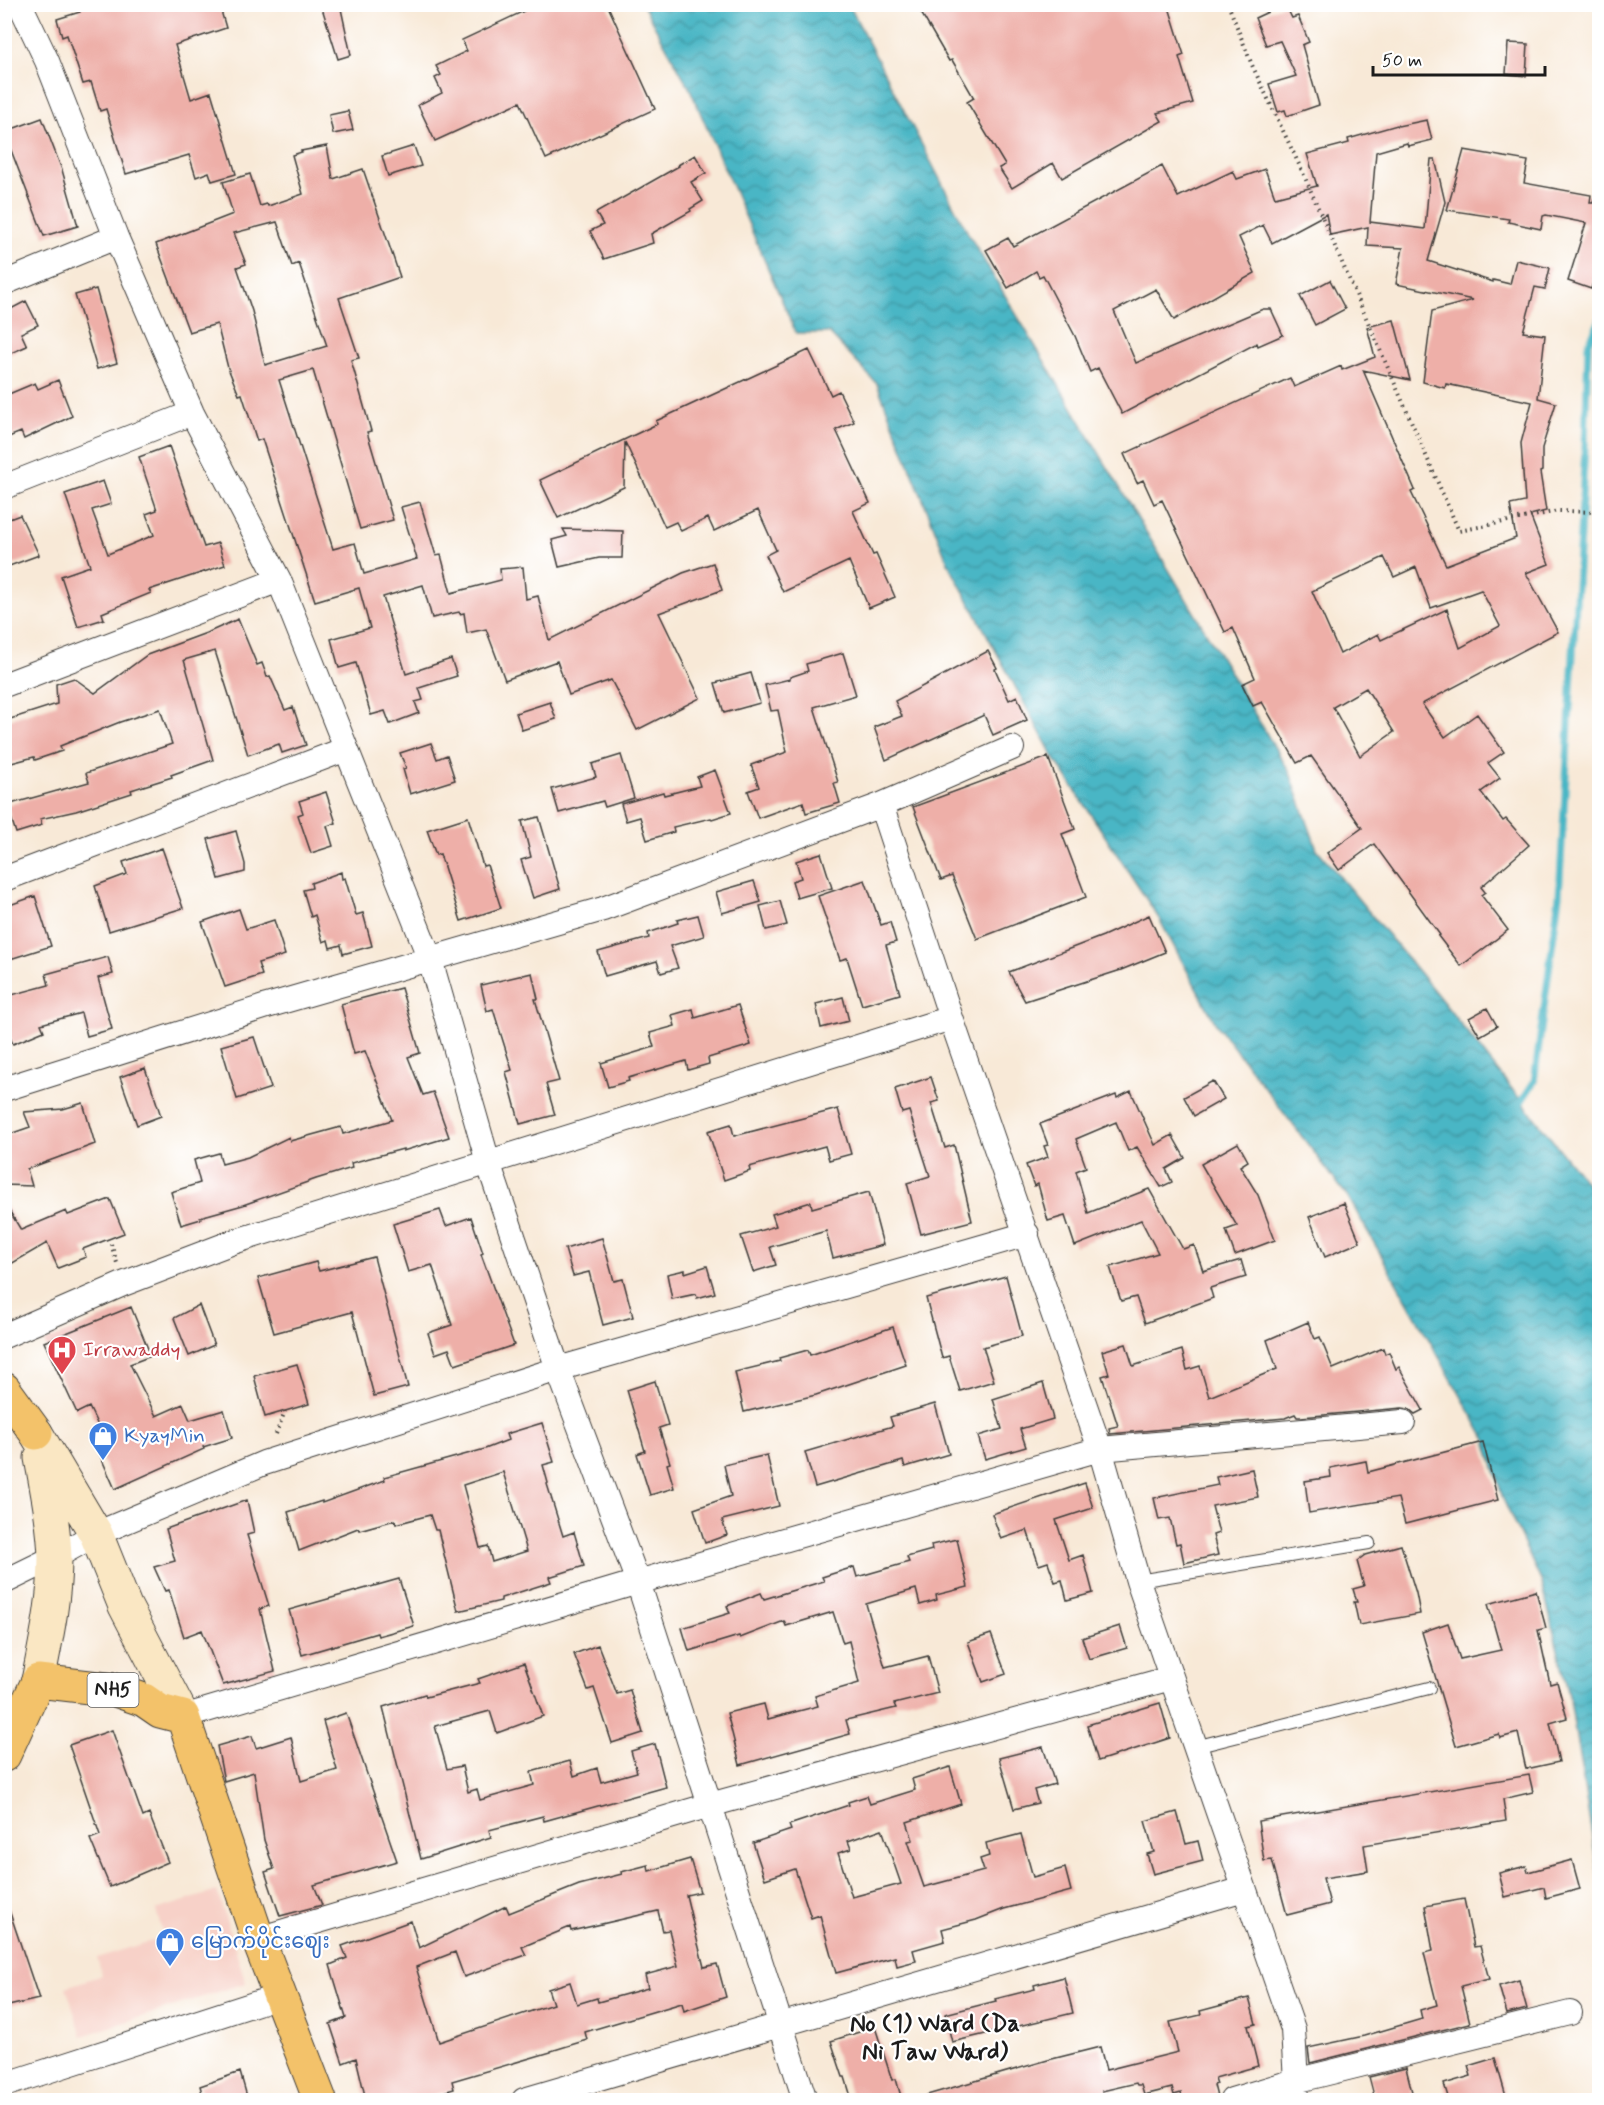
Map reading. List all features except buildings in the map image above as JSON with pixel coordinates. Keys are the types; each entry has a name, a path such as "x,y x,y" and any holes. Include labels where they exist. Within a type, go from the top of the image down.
{"main road":[{"path":"4,1389 36,1433 96,1534 125,1606 183,1717 258,1939 320,2100"},
{"path":"4,1755 38,1681 50,1623 55,1557 48,1496 36,1433"},
{"name":"NH5","path":"38,1681 115,1690 144,1700 160,1711 183,1717"}],"street":[{"path":"20,4 46,62 116,237 192,413 279,580 430,959 488,1162 558,1369 638,1582 805,2100"},
{"path":"4,283 116,237"},
{"path":"4,487 192,413"},
{"path":"4,685 279,580"},
{"path":"4,1089 267,1006 603,909 880,805 1011,748"},
{"path":"4,879 346,749"},
{"path":"880,805 1100,1449 1138,1581 1293,2029 1296,2091"},
{"path":"4,1336 123,1284 233,1242 951,1018"},
{"path":"4,1582 96,1534 264,1463 558,1369 1027,1234"},
{"path":"183,1717 638,1582 1100,1449 1403,1422"},
{"path":"258,1939 710,1805 1171,1678"},
{"path":"524,2100 1244,1889"},
{"path":"4,2085 279,1996"},
{"path":"1232,2100 1296,2091 1570,2013"}],"lane":[{"path":"1138,1581 1369,1543"},
{"path":"1195,1747 1429,1688"}],"path":[{"path":"1227,4 1252,65 1303,172 1459,531 1558,511 1599,512"}],"shaded area":[{"name":"မြောက်ပိုင်းဈေး","path":"217,1891 246,1983 82,2036 66,1987 102,1975 97,1958 164,1937 156,1910"}],"water":[{"path":"643,5 849,5 969,235 1290,773 1317,849 1436,993 1599,1199 1599,1879 1570,1700 1542,1583 1503,1499 1486,1440 1348,1197 1216,1024 1158,917 1054,758 949,565 877,384 829,333 796,333 690,89"}],"waterway":[{"path":"1517,1108 1534,1082 1559,896 1585,448 1588,345 1600,320"}],"place":[{"name":"Irrawaddy","path":"62,1376"},
{"name":"KyayMin","path":"103,1462"},
{"name":"မြောက်ပိုင်းဈေး","path":"170,1968"}],"district":[{"name":"No (1) Ward (Da Ni Taw Ward)","path":"935,2038"}]}
